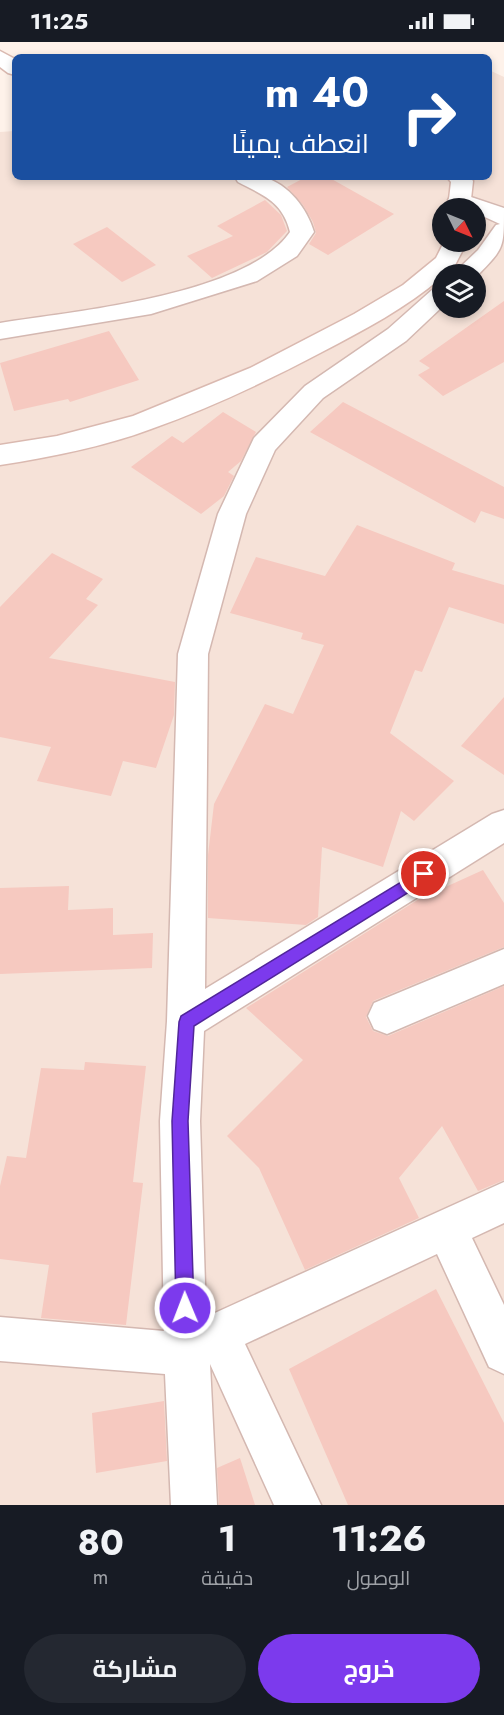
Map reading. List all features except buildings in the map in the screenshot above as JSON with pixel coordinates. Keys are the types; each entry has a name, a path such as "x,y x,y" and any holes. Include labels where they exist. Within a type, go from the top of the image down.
{"street":[{"path":"0,57 12,67"},
{"path":"0,331 140,308 200,292 248,276 290,251 302,232 299,216 280,196 251,180"},
{"path":"460,198 461,180"},
{"path":"486,210 495,212 504,218"},
{"path":"476,264 486,255 504,230"},
{"path":"0,455 57,446 141,423 260,374 363,320 411,290 446,262 450,252"},
{"path":"194,1505 202,1344 180,1121 186,1022 193,654 232,514 264,445 314,392 397,334 432,303"},
{"path":"186,1022 504,825"},
{"path":"387,1016 504,966"},
{"path":"0,1339 202,1344 504,1202"},
{"path":"446,1228 504,1352"},
{"path":"202,1344 298,1505"}],"shaded area":[{"path":"492,71 504,77 504,1505 0,1505 0,132 12,131 12,180 492,180"}],"route":[{"path":"185,1308 180,1121 186,1022 424,874"}]}
